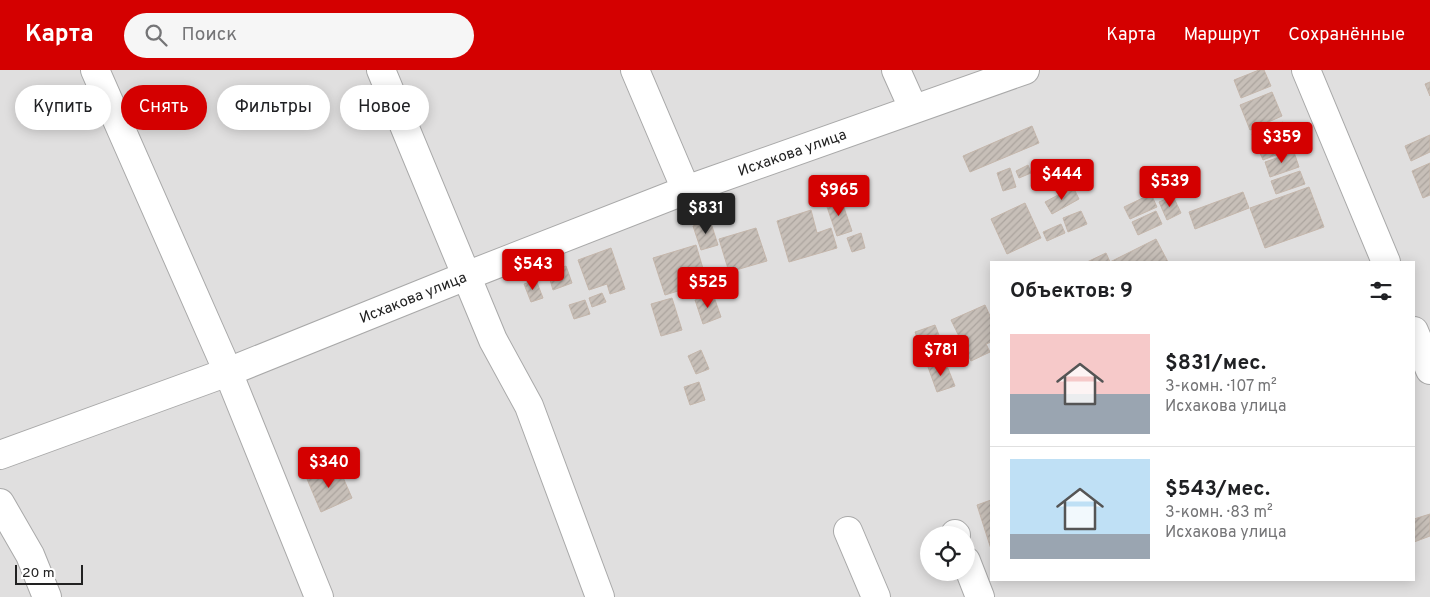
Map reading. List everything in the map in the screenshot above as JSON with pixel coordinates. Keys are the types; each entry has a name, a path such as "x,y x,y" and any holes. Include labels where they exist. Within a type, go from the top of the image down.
{"street":[{"path":"95,70 228,372 319,597"},
{"path":"381,70 493,340 530,406 600,597"},
{"path":"635,70 686,190"},
{"path":"896,70 913,108"},
{"name":"Исхакова улица","path":"0,455 228,372 686,190 913,108 1025,70"},
{"path":"1306,70 1386,261"},
{"path":"1415,333 1430,370"},
{"path":"0,503 30,555 47,597"},
{"path":"848,531 876,597"},
{"path":"974,581 980,597"}],"shaded area":[{"path":"0,70 1430,70 1430,597 0,597"}],"building":[{"path":"1259,70 1264,70 1271,86 1241,98 1234,80"},
{"path":"1430,82 1430,96 1425,84"},
{"path":"1272,92 1282,116 1250,130 1240,105"},
{"path":"1283,122 1294,148 1263,160 1252,134"},
{"path":"1032,126 1039,143 970,172 963,156"},
{"path":"1430,135 1430,152 1411,161 1405,146"},
{"path":"1294,152 1299,167 1270,177 1265,162"},
{"path":"1430,163 1430,195 1423,198 1412,171"},
{"path":"1028,165 1031,173 1019,178 1016,171"},
{"path":"1010,168 1016,187 1003,191 997,173"},
{"path":"1300,171 1305,184 1276,194 1271,181"},
{"path":"1073,187 1079,199 1052,214 1045,202"},
{"path":"1309,187 1324,227 1265,248 1250,208"},
{"path":"1243,192 1249,208 1195,229 1189,212"},
{"path":"1151,194 1157,207 1130,219 1124,207"},
{"path":"1173,196 1181,213 1167,220 1159,202"},
{"path":"841,199 852,231 837,236 826,204"},
{"path":"1025,203 1041,238 1007,254 991,219"},
{"path":"811,210 817,233 831,228 837,248 789,262 777,221"},
{"path":"1081,211 1087,224 1068,232 1063,218"},
{"path":"1156,211 1162,224 1138,235 1132,222"},
{"path":"710,220 718,245 701,250 693,226"},
{"path":"1061,224 1065,233 1047,241 1043,232"},
{"path":"756,228 767,261 729,272 719,239"},
{"path":"861,233 865,248 852,252 847,238"},
{"path":"1156,239 1167,261 1112,261"},
{"path":"696,245 707,282 665,295 653,258"},
{"path":"611,248 625,289 610,294 607,284 589,290 578,260"},
{"path":"1106,253 1110,261 1089,261"},
{"path":"566,266 572,283 553,290 548,273"},
{"path":"536,280 543,298 531,302 524,284"},
{"path":"602,293 606,302 592,307 589,298"},
{"path":"713,294 721,317 703,324 695,300"},
{"path":"672,298 682,330 661,336 651,304"},
{"path":"585,300 590,314 574,319 569,305"},
{"path":"985,305 990,316 990,342 986,344 990,352 971,361 951,320"},
{"path":"935,325 945,350 925,358 915,332"},
{"path":"701,350 709,369 696,374 688,356"},
{"path":"945,361 955,386 937,392 928,367"},
{"path":"699,382 705,400 690,405 684,387"},
{"path":"338,466 352,498 321,512 307,479"},
{"path":"990,500 990,546 977,505"},
{"path":"1430,514 1430,536 1415,542 1415,519"}]}
